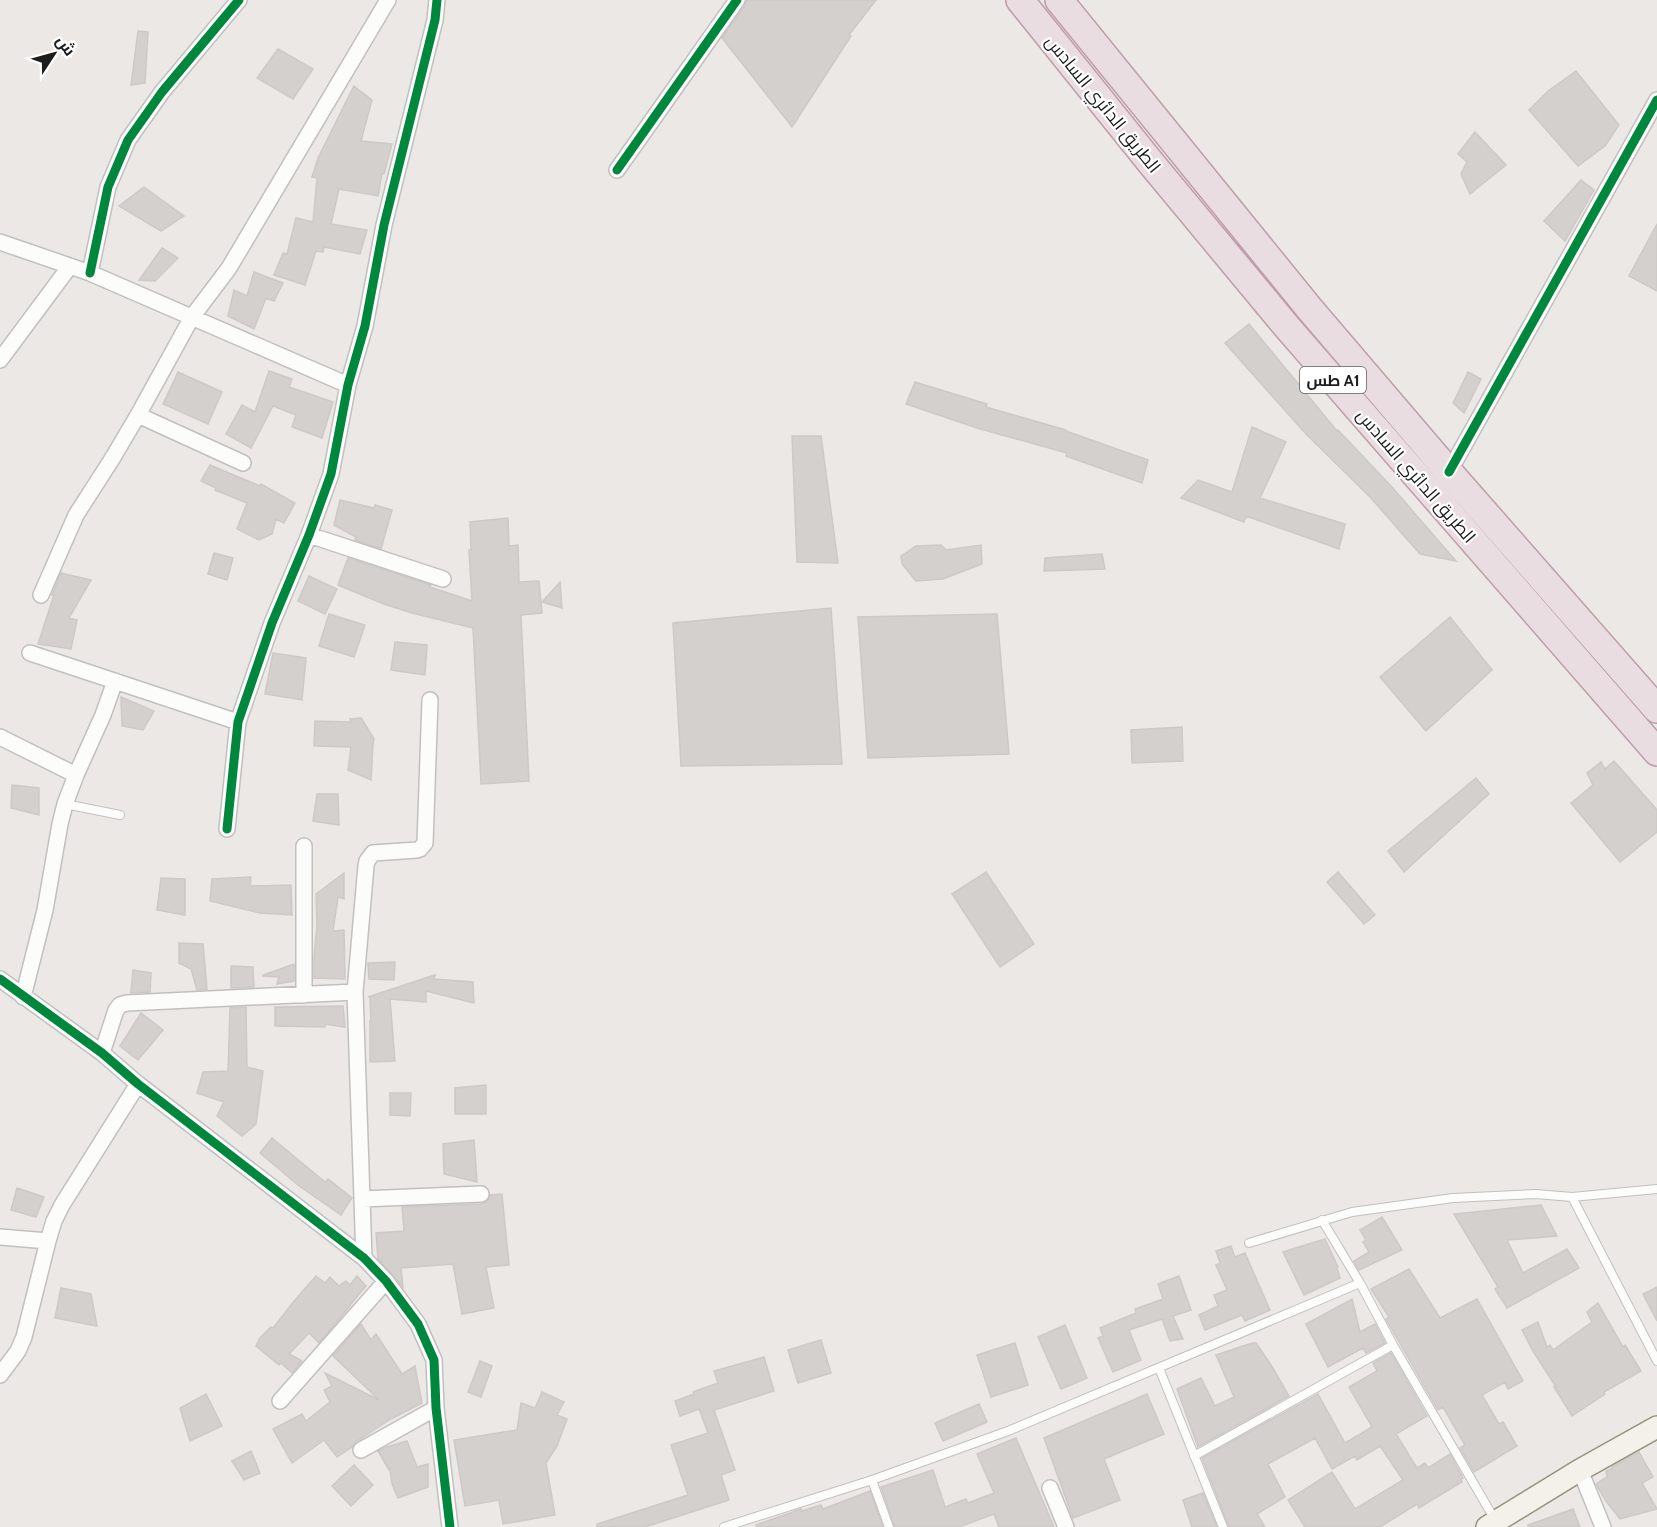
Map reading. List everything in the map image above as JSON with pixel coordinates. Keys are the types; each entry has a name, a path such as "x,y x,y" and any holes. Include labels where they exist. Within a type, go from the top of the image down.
{"highway":[{"name":"الطريق الدائري السادس","path":"1020,0 1287,327 1657,752"},
{"name":"الطريق الدائري السادس","path":"1059,0 1309,308 1657,709"}],"main road":[{"path":"1492,1524 1580,1470 1657,1427"}],"street":[{"path":"90,273 108,187 128,140 162,92 239,0"},
{"path":"41,595 76,515 138,415 192,316 229,268 387,0"},
{"path":"227,829 238,722 272,622 309,535 331,474 348,385 365,326 384,225 435,20 436,0"},
{"path":"617,170 737,0"},
{"path":"1449,472 1657,100"},
{"path":"0,242 90,273 348,385"},
{"path":"0,360 70,266"},
{"path":"138,415 243,463"},
{"path":"309,535 443,579"},
{"path":"30,653 238,722"},
{"path":"23,997 45,910 65,804 115,681"},
{"path":"364,1258 355,992 367,861 370,855 377,852 417,850 425,843 430,700"},
{"path":"0,737 76,775"},
{"path":"304,846 304,995"},
{"path":"0,979 102,1053 138,1084 364,1258 386,1281 418,1324 435,1360 436,1408 450,1527"},
{"path":"102,1053 116,1010 120,1005 127,1003 355,992"},
{"path":"0,1375 8,1367 24,1337 54,1221 138,1084"},
{"path":"362,1199 481,1194"},
{"path":"0,1237 48,1241"},
{"path":"280,1401 386,1281"},
{"path":"361,1450 436,1408"},
{"path":"1580,1470 1603,1527"},
{"path":"1050,1488 1066,1527"}],"lane":[{"path":"65,804 120,815"},
{"path":"1249,1243 1352,1212 1453,1198 1536,1194 1572,1197 1657,1189"},
{"path":"1572,1197 1657,1361"},
{"path":"1322,1220 1360,1282 1492,1524"},
{"path":"724,1527 872,1480 1008,1431 1360,1282"},
{"path":"1194,1456 1393,1345"},
{"path":"1160,1368 1223,1527"},
{"path":"872,1480 889,1527"}],"building":[{"path":"747,0 876,0 849,35 851,36 792,127 722,38"},
{"path":"138,31 148,32 145,83 131,85"},
{"path":"278,49 313,69 293,99 257,78"},
{"path":"1576,71 1619,125 1605,146 1578,166 1529,110 1548,91"},
{"path":"354,86 372,100 361,141 392,144 384,174 382,174 378,196 339,189 331,224 367,230 360,254 324,247 323,252 316,251 305,285 274,275 283,253 287,254 296,218 313,222 317,178 312,177 318,158"},
{"path":"1475,132 1506,165 1470,194 1461,174 1467,162 1458,154"},
{"path":"1581,180 1594,190 1565,241 1544,221"},
{"path":"144,187 184,216 161,231 119,206"},
{"path":"1657,224 1657,291 1629,276"},
{"path":"162,248 178,258 155,281 139,280"},
{"path":"254,272 283,283 274,301 266,298 254,329 228,316 234,290 247,296"},
{"path":"1249,324 1337,431 1391,486 1456,561 1420,554 1370,497 1306,434 1225,343"},
{"path":"269,371 292,379 289,387 333,402 322,438 292,427 296,415 273,406 251,448 226,434 242,405 255,412"},
{"path":"178,372 222,392 208,424 163,404"},
{"path":"1468,372 1481,379 1464,413 1453,403"},
{"path":"915,382 987,404 986,407 1066,430 1148,460 1142,483 1066,456 1067,453 977,428 906,404"},
{"path":"1252,427 1286,442 1260,498 1345,524 1339,549 1246,516 1244,522 1181,498 1198,480 1232,492"},
{"path":"792,436 821,436 838,563 797,562"},
{"path":"210,465 260,486 261,484 295,503 284,523 276,519 272,534 259,540 237,529 247,503 215,490 216,488 201,481"},
{"path":"340,500 392,510 381,549 355,540 356,537 334,525"},
{"path":"508,518 509,546 518,545 519,582 539,581 542,613 521,615 529,781 481,784 473,628 412,613 338,585 348,558 472,601 470,522"},
{"path":"941,545 946,550 981,545 982,564 943,579 916,581 902,564 901,556 916,546"},
{"path":"214,553 233,558 227,580 208,574"},
{"path":"1102,554 1105,569 1044,571 1045,558"},
{"path":"61,573 91,580 69,618 77,620 71,649 38,644"},
{"path":"309,576 337,589 325,614 298,601"},
{"path":"560,582 562,608 542,602"},
{"path":"831,608 842,764 681,766 673,623"},
{"path":"329,614 365,625 354,657 319,646"},
{"path":"997,614 1009,754 868,758 858,617"},
{"path":"1450,617 1492,670 1426,731 1380,677"},
{"path":"395,642 427,645 425,675 391,670"},
{"path":"273,653 306,658 302,700 265,694"},
{"path":"121,697 154,711 143,730 122,726"},
{"path":"361,718 374,739 371,780 348,770 351,747 314,746 315,721 351,722 350,719"},
{"path":"1182,727 1183,761 1132,763 1131,730"},
{"path":"1614,761 1657,810 1657,832 1620,862 1571,803 1593,785 1587,773 1601,762 1605,769"},
{"path":"1476,778 1489,794 1404,872 1388,851"},
{"path":"12,785 39,788 39,815 11,808"},
{"path":"317,794 338,794 339,825 313,821"},
{"path":"986,872 1034,944 1000,967 952,894"},
{"path":"1338,872 1375,915 1364,924 1327,882"},
{"path":"344,873 344,899 338,897 333,931 344,930 345,979 314,978 316,894"},
{"path":"251,877 250,886 291,885 292,915 260,913 210,901 212,879"},
{"path":"161,878 185,879 185,915 157,910"},
{"path":"179,943 203,944 207,989 197,990 191,969 179,963"},
{"path":"395,962 394,980 369,979 368,963"},
{"path":"294,964 294,981 277,984 279,977 263,976 263,975"},
{"path":"231,966 253,967 254,987 231,988"},
{"path":"133,970 151,973 150,992 131,993"},
{"path":"435,975 434,979 473,982 474,1003 426,991 426,1002 390,999 395,1061 370,1062 371,1021 370,997 368,997"},
{"path":"343,1006 345,1027 325,1024 325,1027 275,1026 275,1007"},
{"path":"246,1007 247,1067 263,1071 256,1124 242,1136 217,1116 224,1102 197,1093 203,1072 228,1071 230,1008"},
{"path":"141,1013 163,1030 138,1060 120,1046"},
{"path":"486,1085 486,1114 455,1114 455,1088"},
{"path":"390,1093 411,1093 410,1116 390,1115"},
{"path":"272,1138 325,1182 328,1179 352,1198 341,1215 299,1186 260,1153"},
{"path":"474,1140 477,1182 444,1174 443,1144"},
{"path":"17,1188 44,1197 36,1217 11,1210"},
{"path":"502,1194 509,1265 486,1267 494,1308 462,1314 453,1264 401,1268 403,1287 378,1259 376,1233 404,1231 402,1207 481,1204 487,1202 490,1195"},
{"path":"1541,1205 1557,1236 1507,1240 1523,1273 1567,1249 1579,1268 1507,1308 1495,1289 1498,1287 1454,1214"},
{"path":"1382,1217 1402,1250 1359,1270 1354,1261 1369,1252 1360,1230"},
{"path":"1325,1239 1338,1267 1340,1278 1304,1295 1283,1252"},
{"path":"1231,1246 1235,1257 1245,1253 1270,1310 1245,1321 1242,1315 1205,1330 1199,1315 1218,1306 1214,1295 1227,1290 1216,1265 1220,1263 1216,1251"},
{"path":"1409,1269 1440,1318 1477,1299 1523,1381 1508,1389 1505,1382 1482,1395 1499,1424 1503,1422 1517,1446 1474,1472 1460,1448 1465,1445 1443,1407 1438,1410 1386,1319 1389,1317 1371,1289"},
{"path":"316,1276 325,1283 330,1277 339,1286 346,1281 350,1285 357,1276 366,1286 319,1343 309,1333 289,1354 302,1361 292,1373 256,1346 260,1338 271,1327 273,1328"},
{"path":"1179,1276 1191,1310 1173,1316 1183,1339 1170,1341 1162,1319 1129,1330 1141,1360 1113,1372 1098,1338 1103,1336 1100,1328 1136,1313 1135,1309 1163,1299 1158,1284"},
{"path":"1657,1287 1657,1321 1643,1294"},
{"path":"61,1288 91,1294 97,1326 55,1318"},
{"path":"1352,1299 1360,1332 1375,1324 1385,1343 1366,1353 1363,1348 1328,1367 1306,1324"},
{"path":"1598,1303 1623,1347 1625,1345 1641,1371 1604,1392 1605,1394 1572,1416 1522,1330 1538,1322 1547,1347 1550,1345 1553,1350 1592,1322 1587,1312"},
{"path":"361,1324 371,1340 376,1334 402,1374 415,1366 422,1403 389,1420 337,1457 324,1440 292,1463 273,1429 302,1414 306,1421 330,1402 324,1390 332,1386 325,1373 379,1400 333,1356"},
{"path":"1065,1325 1087,1378 1061,1389 1038,1337"},
{"path":"821,1340 831,1373 798,1383 788,1350"},
{"path":"1015,1343 1028,1385 991,1397 977,1355"},
{"path":"1256,1343 1289,1396 1198,1447 1177,1389 1201,1378 1215,1406 1234,1397 1216,1355"},
{"path":"1391,1353 1427,1416 1396,1434 1417,1468 1425,1463 1428,1468 1450,1454 1463,1478 1462,1482 1419,1508 1417,1504 1380,1527 1305,1527 1288,1500 1332,1472 1355,1509 1403,1480 1380,1446 1357,1460 1355,1456 1332,1469 1315,1438 1268,1464 1285,1497 1257,1514 1265,1527 1229,1527 1202,1458 1318,1394 1345,1443 1372,1427 1349,1387 1377,1371 1373,1363"},
{"path":"764,1357 774,1391 714,1410 735,1470 721,1475 729,1500 645,1527 597,1527 597,1524 688,1495 671,1445 708,1433 699,1409 680,1416 675,1401 718,1383 714,1371"},
{"path":"480,1361 492,1366 481,1397 468,1392"},
{"path":"542,1392 564,1402 557,1415 567,1419 557,1446 546,1463 555,1515 503,1524 499,1500 465,1506 454,1440 517,1430 521,1403 535,1408"},
{"path":"206,1394 222,1426 190,1441 180,1408"},
{"path":"1147,1394 1164,1434 1104,1459 1120,1500 1073,1518 1044,1438"},
{"path":"979,1404 987,1422 943,1441 935,1423"},
{"path":"1016,1438 1054,1527 999,1527 994,1514 959,1527 895,1527 881,1487 933,1470 945,1507 966,1499 968,1503 994,1493 977,1454"},
{"path":"407,1441 417,1467 428,1464 428,1487 398,1498 392,1484 390,1469 378,1451"},
{"path":"251,1451 260,1473 244,1480 232,1461"},
{"path":"1639,1452 1653,1477 1642,1483 1657,1509 1620,1519 1596,1484 1607,1477 1606,1471"},
{"path":"354,1465 373,1485 351,1506 332,1486"},
{"path":"870,1491 883,1527 757,1527 756,1525 801,1509 802,1511 821,1505 823,1509"},
{"path":"1203,1493 1217,1527 1192,1527 1183,1500"},
{"path":"1573,1509 1580,1527 1528,1527 1528,1525"}],"cycle path":[{"path":"90,273 108,187 128,140 162,92 239,0"},
{"path":"227,829 238,722 272,623 309,535 331,474 348,385 365,326 384,225 435,20 437,0"},
{"path":"617,170 737,0"},
{"path":"1449,472 1657,100"},
{"path":"0,979 102,1053 138,1084 364,1258 386,1281 418,1324 434,1360 436,1408 450,1527"}]}
